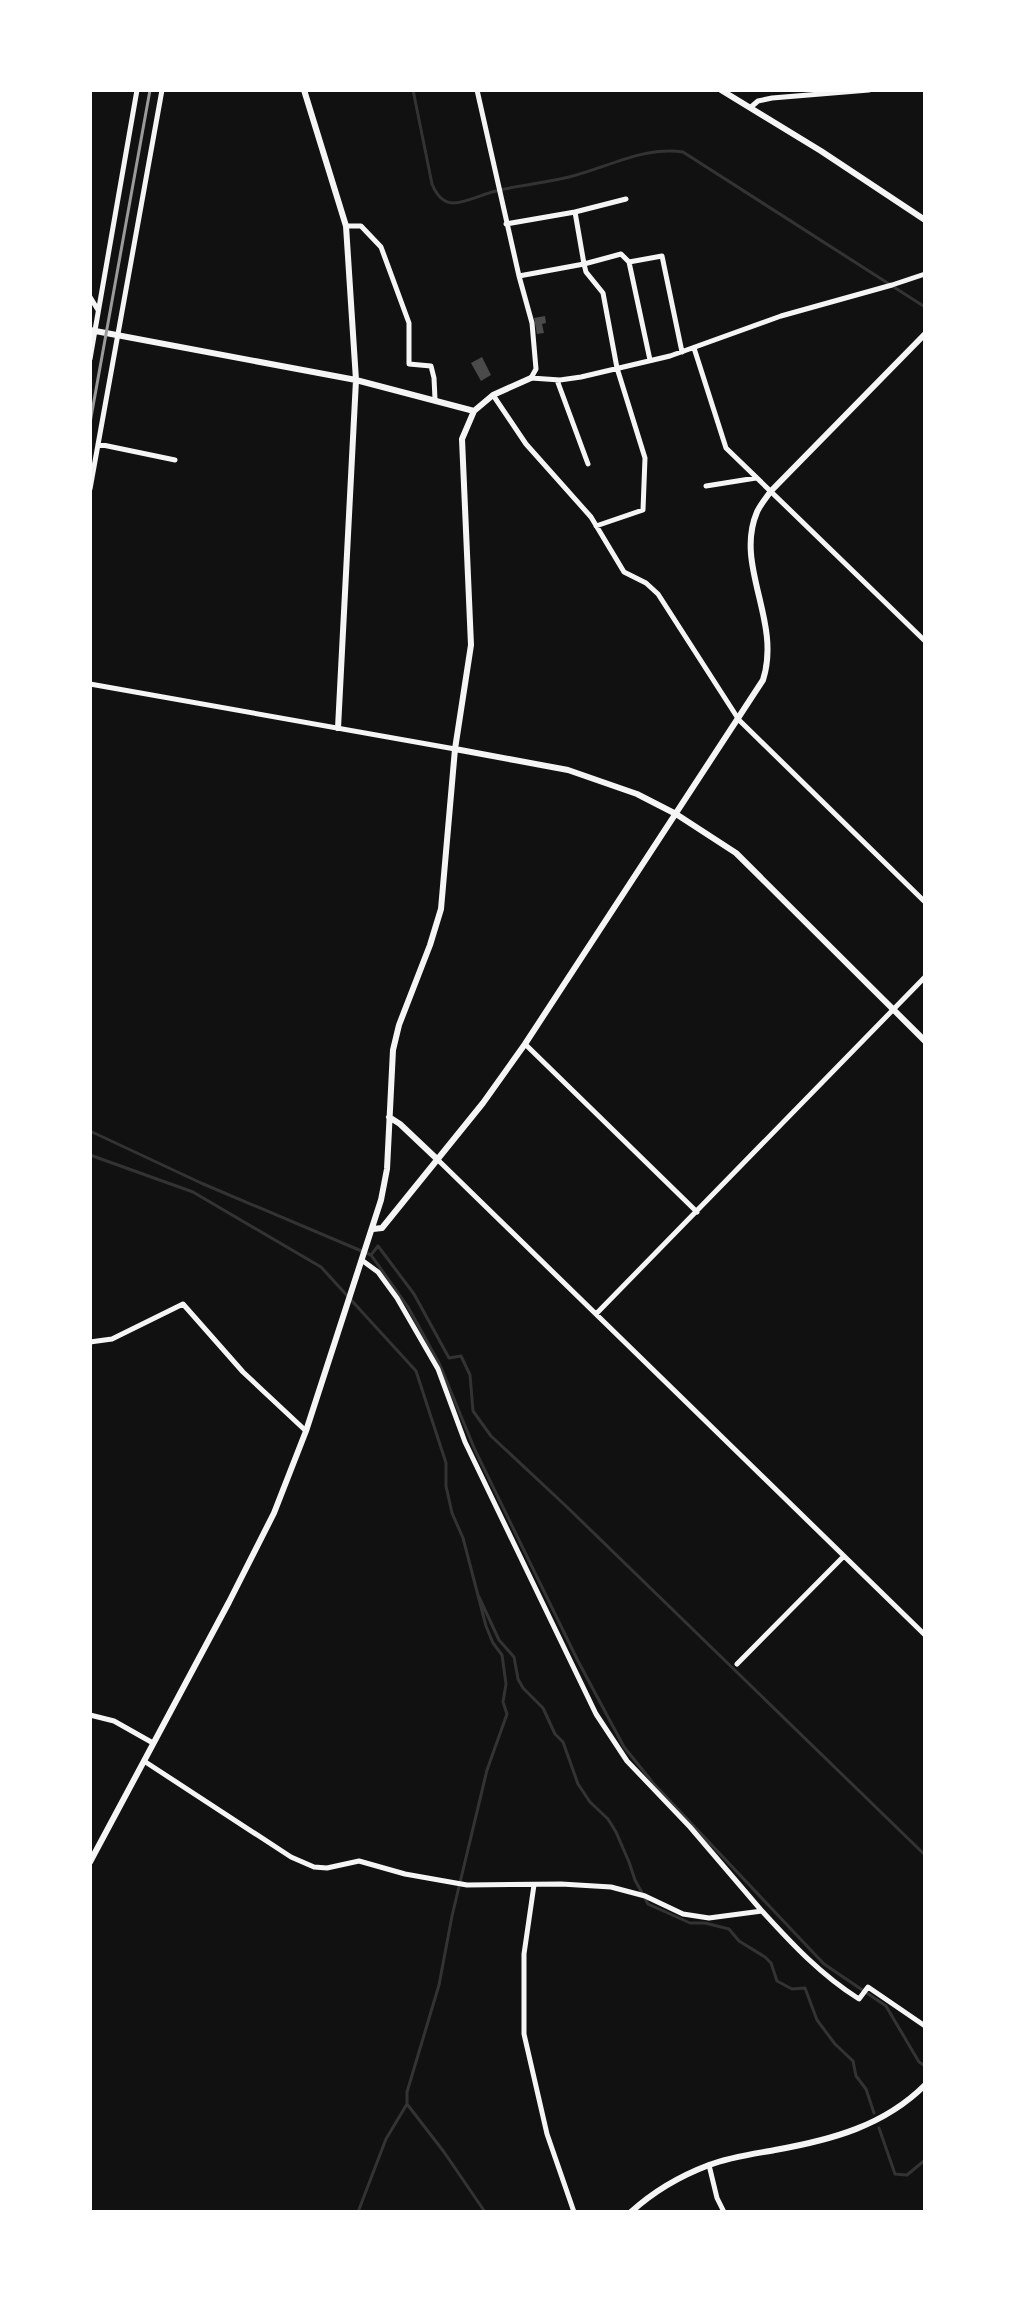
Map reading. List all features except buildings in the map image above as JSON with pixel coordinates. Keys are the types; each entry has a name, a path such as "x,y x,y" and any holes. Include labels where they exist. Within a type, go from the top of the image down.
{"street":[{"path":"90,359 137,90"},
{"path":"90,489 162,90"},
{"path":"304,90 346,226 356,380 338,728"},
{"path":"477,90 506,224 532,323 536,369 531,378"},
{"path":"721,90 925,220"},
{"path":"751,107 758,101 772,98 869,90"},
{"path":"506,224 626,199"},
{"path":"575,212 586,272 603,293 617,368 645,458 643,510 596,526"},
{"path":"346,226 361,226 381,247 409,323 409,364 431,366 435,399"},
{"path":"519,276 621,254 629,262 650,360"},
{"path":"629,262 662,256 682,352"},
{"path":"90,1862 274,1513 306,1431 373,1229 387,1169 393,1050 441,909 455,749 471,645 462,439 474,411 493,395 531,378 557,380 581,377 682,352 781,316 925,274"},
{"path":"90,297 98,310"},
{"path":"93,330 356,380 474,411"},
{"path":"373,1229 382,1228 483,1103 755,696 768,667 769,640 750,549 758,509 771,491 925,334"},
{"path":"694,348 726,448 925,641"},
{"path":"557,380 588,464"},
{"path":"493,395 526,444 596,526 624,572 646,583 658,594 739,720 925,902"},
{"path":"98,444 175,460"},
{"path":"706,486 757,477"},
{"path":"90,684 568,770 637,794 676,814 736,853 925,1041"},
{"path":"596,1314 925,977"},
{"path":"525,1044 697,1212"},
{"path":"389,1117 438,1160 925,1635"},
{"path":"363,1260 378,1272 397,1298 438,1369 465,1442 596,1714 627,1761 690,1827 800,1953 839,1987 859,1999 868,1988 925,2026"},
{"path":"90,1342 112,1339 183,1304 243,1372 306,1431"},
{"path":"737,1664 843,1557"},
{"path":"90,1715 114,1721 153,1743"},
{"path":"144,1761 291,1857 314,1867 327,1868 359,1861 405,1874 467,1885 611,1887 645,1896 683,1914 709,1918 762,1911"},
{"path":"534,1885 524,1954 524,2034 547,2134 574,2212"},
{"path":"631,2212 655,2190 709,2165 840,2136 876,2121 898,2109 925,2085"},
{"path":"709,2165 717,2198 724,2212"}],"waterway":[{"path":"413,90 432,184 443,200 454,203 496,191 569,177 654,152 683,152 925,307"},
{"path":"90,1131 201,1183 371,1255 408,1307 440,1365 475,1450 578,1661 624,1747 654,1784 824,1964 886,2006 919,2062 925,2066"},
{"path":"90,1155 193,1192 321,1267 416,1371 446,1463 446,1486 452,1513 463,1538 486,1626 502,1655 506,1684 503,1702 507,1714 487,1770 439,1985 407,2092 407,2104 386,2139 358,2212"},
{"path":"371,1255 378,1246 414,1294 449,1358 461,1356 470,1375 473,1411 491,1436 925,1855"},
{"path":"479,1597 499,1640 514,1657 523,1688 543,1708 555,1734 563,1742 578,1784 616,1832 648,1904 690,1923 729,1929 739,1941 771,1963 777,1981 792,1989 805,1988 817,2020 853,2061 856,2076 866,2089 874,2113"},
{"path":"407,2104 485,2212"},
{"path":"879,2128 895,2174 907,2175 925,2160"}],"railway":[{"path":"90,423 150,90"}]}
